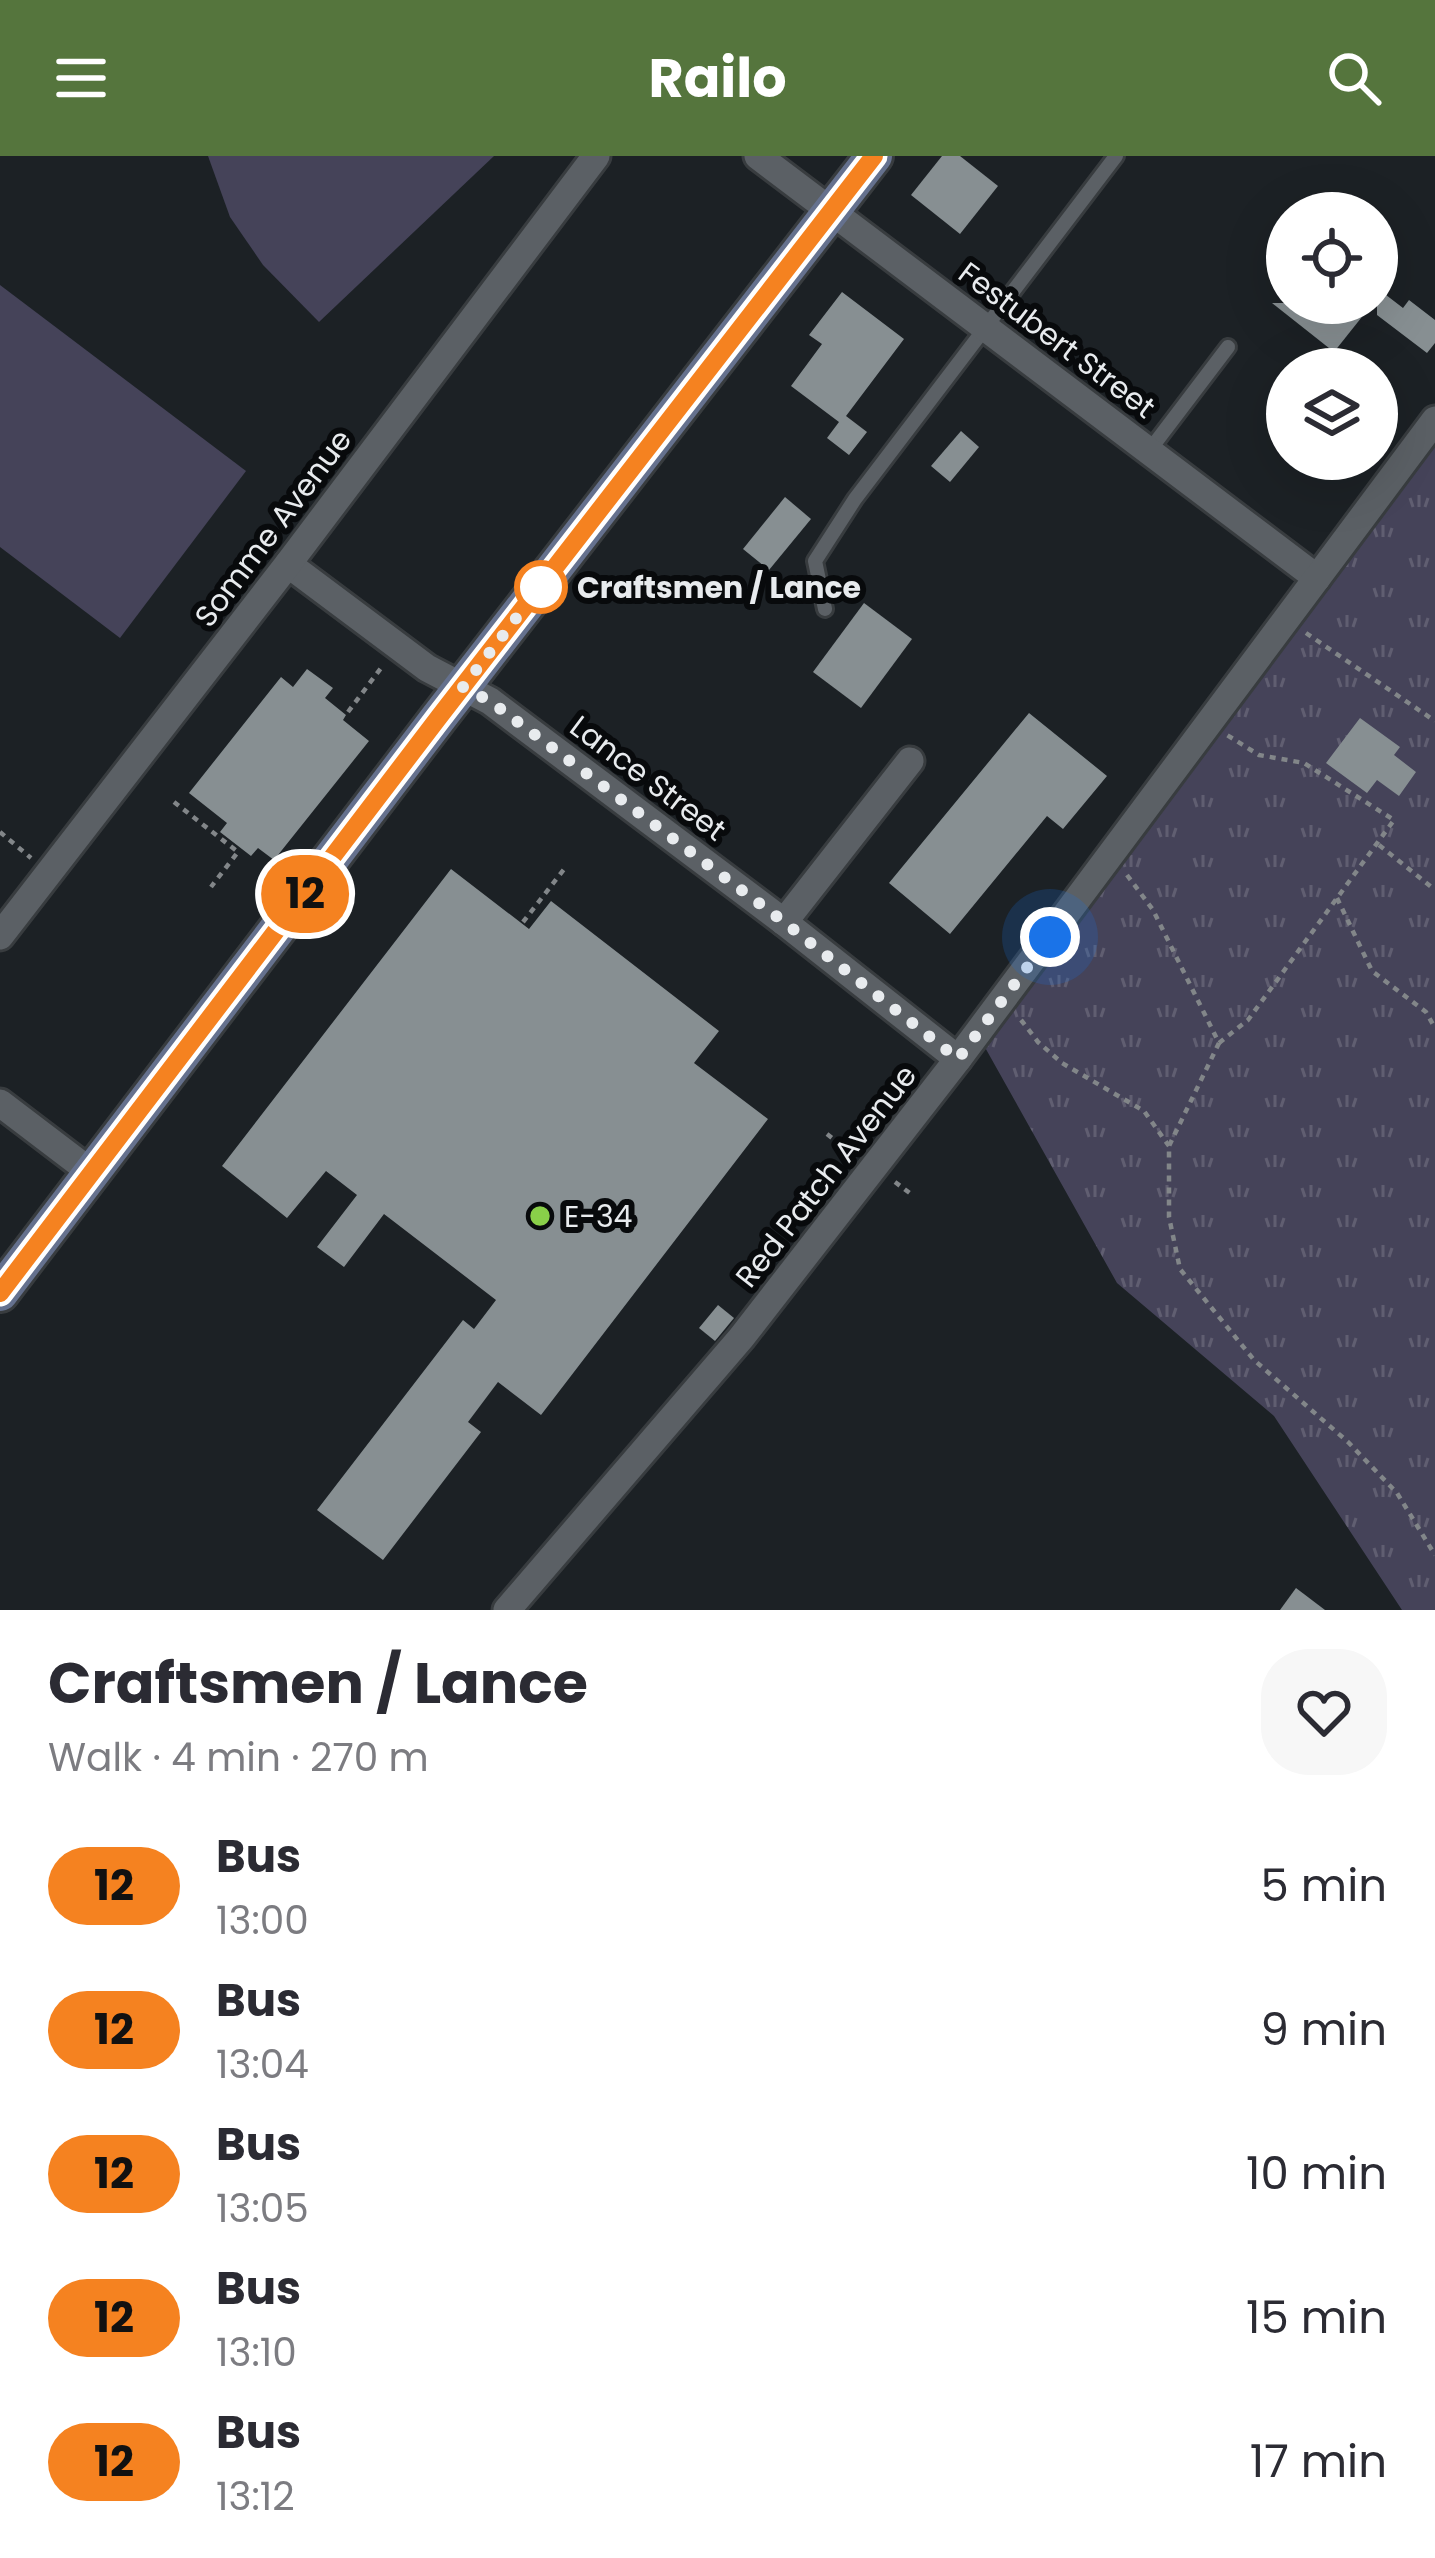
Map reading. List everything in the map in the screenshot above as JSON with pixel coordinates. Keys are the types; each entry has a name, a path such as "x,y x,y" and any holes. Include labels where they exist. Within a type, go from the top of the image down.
{"street":[{"name":"Somme Avenue","path":"0,936 596,156"},
{"name":"Festubert Street","path":"758,156 1317,578"},
{"path":"0,1293 874,156"},
{"name":"Red Patch Avenue","path":"507,1610 742,1337 958,1059 1435,420"},
{"name":"Lance Street","path":"288,564 427,668 490,701 958,1059"},
{"path":"784,922 910,761"},
{"path":"0,1103 92,1173"}],"lane":[{"path":"825,609 815,561 855,499 1116,156"},
{"path":"1149,451 1228,347"}],"path":[{"path":"1286,619 1435,721"},
{"path":"348,712 398,645"},
{"path":"1210,722 1259,755 1304,763 1394,820 1248,1020 1220,1043 1169,1146 1169,1217 1180,1269 1254,1360 1348,1442 1397,1493 1435,1555"},
{"path":"174,802 238,852 211,887"},
{"path":"0,832 49,873"},
{"path":"1377,844 1435,890"},
{"path":"1112,854 1153,910 1220,1043"},
{"path":"523,922 565,868"},
{"path":"1337,898 1372,971 1426,1012 1435,1028"},
{"path":"1001,1001 1062,1063 1144,1111 1169,1146"}],"green space":[{"path":"208,156 494,156 319,322 263,265 230,217"},
{"path":"0,285 246,471 120,638 0,547"},
{"path":"1435,440 1435,1610 1402,1610 1274,1416 1117,1283 973,1026"}],"building":[{"path":"942,156 960,156 998,186 960,234 911,195"},
{"path":"842,292 904,339 846,416 867,432 849,455 827,438 839,422 791,386 822,344 809,335"},
{"path":"1409,300 1435,320 1435,343 1427,353 1389,324 1398,324 1398,304 1403,308"},
{"path":"1299,324 1356,324 1337,348 1329,348"},
{"path":"961,431 979,447 950,482 931,466"},
{"path":"785,497 811,519 769,570 743,549"},
{"path":"864,603 912,639 861,708 813,672"},
{"path":"307,669 333,688 325,698 369,741 274,860 258,848 251,856 220,832 227,823 189,793 281,677 293,687"},
{"path":"1029,713 1107,776 1063,829 1047,816 950,934 889,883"},
{"path":"1360,718 1400,747 1394,755 1416,772 1399,796 1377,780 1367,793 1326,763"},
{"name":"E-34","path":"451,869 529,929 551,901 719,1031 694,1063 768,1119 541,1415 498,1382 468,1422 481,1432 383,1560 317,1510 463,1320 474,1329 496,1300 384,1214 344,1267 317,1247 357,1195 326,1171 287,1218 222,1166"},
{"path":"718,1305 734,1318 715,1341 699,1328"},
{"path":"1296,1588 1325,1610 1280,1610"}],"bus line":[{"name":"12","path":"0,1293 874,156"}],"place":[{"name":"Craftsmen / Lance","path":"541,587"},
{"name":"E-34","path":"540,1216"}],"route":[{"path":"541,587 548,577 463,687 490,701 734,884 958,1059 1050,937"}]}
